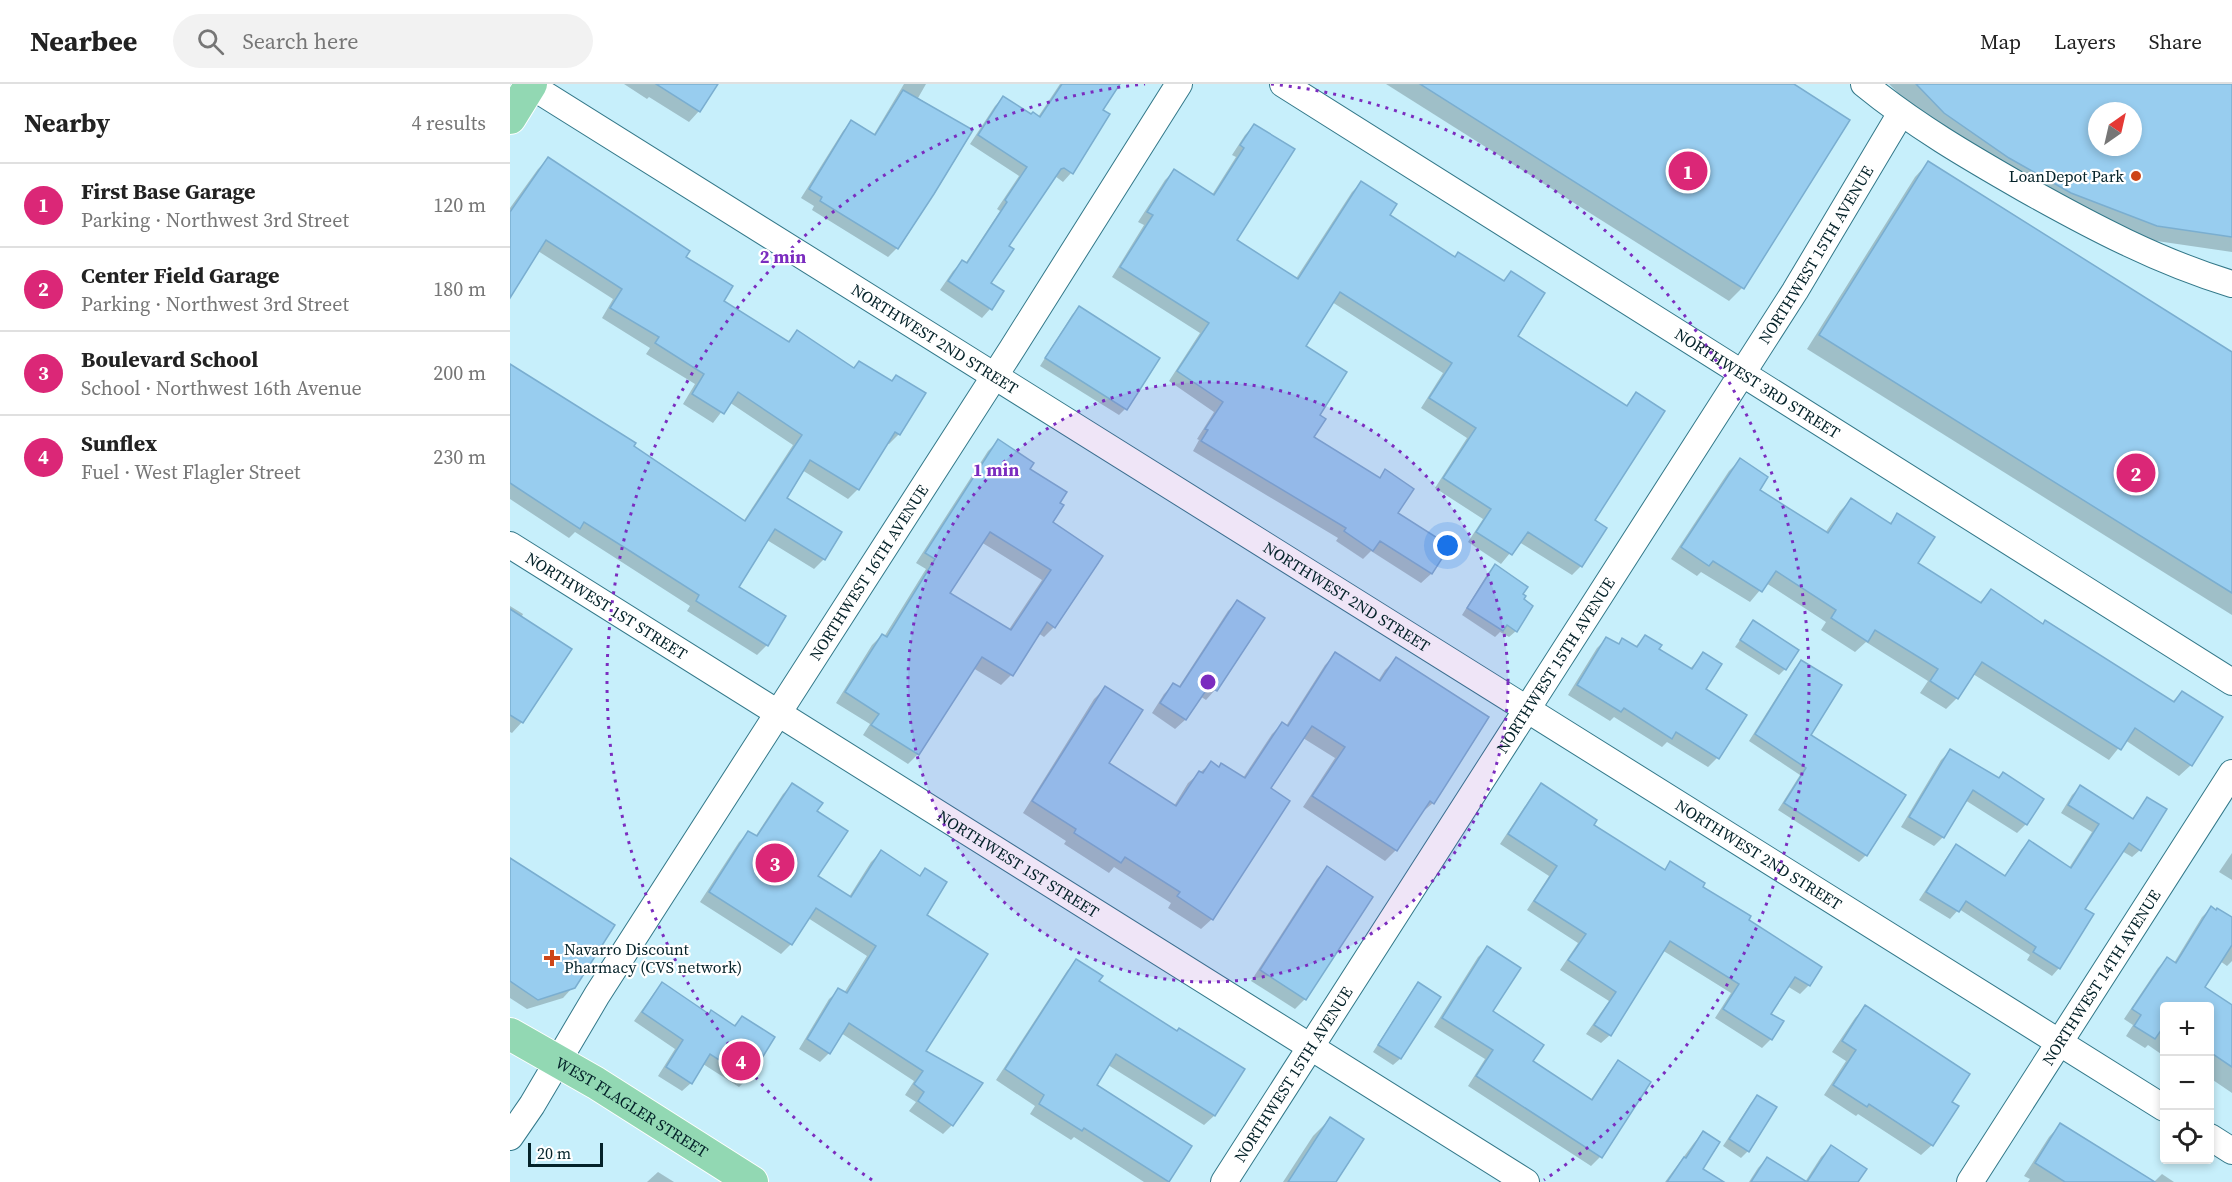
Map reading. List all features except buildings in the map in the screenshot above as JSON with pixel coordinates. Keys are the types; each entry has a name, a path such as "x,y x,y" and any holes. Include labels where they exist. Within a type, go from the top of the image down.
{"main road":[{"path":"510,118 530,84"},
{"name":"WEST FLAGLER STREET","path":"510,1034 596,1083 752,1182"}],"street":[{"name":"NORTHWEST 2ND STREET","path":"530,84 2160,1105"},
{"name":"NORTHWEST 16TH AVENUE","path":"510,1137 532,1105 584,1016 1179,84"},
{"name":"NORTHWEST 3RD STREET","path":"1283,84 2232,682"},
{"path":"1864,84 1901,113 2065,212 2190,271 2232,284"},
{"name":"NORTHWEST 15TH AVENUE","path":"1224,1182 1806,274 1901,113"},
{"name":"NORTHWEST 1ST STREET","path":"510,545 1526,1182"},
{"name":"NORTHWEST 14TH AVENUE","path":"1970,1182 2232,773"},
{"path":"2214,1140 2232,1151"}],"place":[{"name":"First Base Garage","path":"1688,171"},
{"name":"LoanDepot Park","path":"2136,176"},
{"name":"Center Field Garage","path":"2136,473"},
{"name":"Boulevard School","path":"775,863"},
{"name":"Navarro Discount Pharmacy (CVS network)","path":"552,958"},
{"name":"Sunflex","path":"741,1061"}]}
